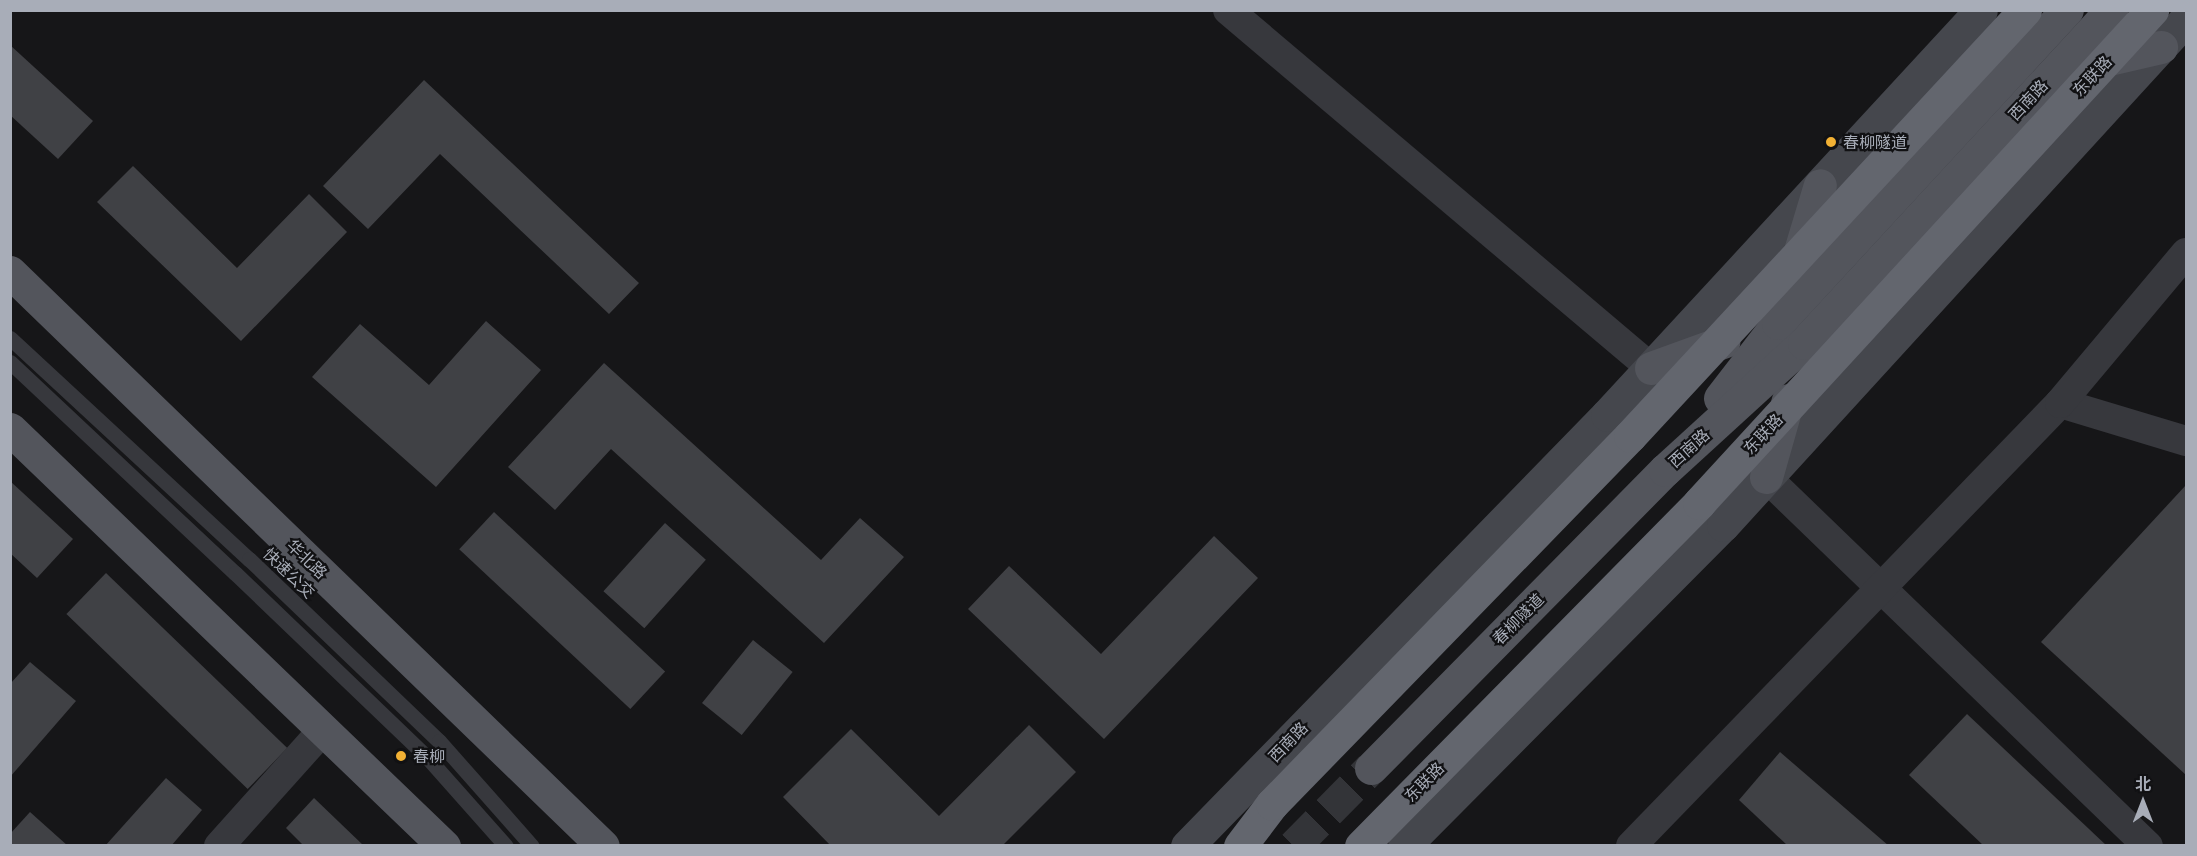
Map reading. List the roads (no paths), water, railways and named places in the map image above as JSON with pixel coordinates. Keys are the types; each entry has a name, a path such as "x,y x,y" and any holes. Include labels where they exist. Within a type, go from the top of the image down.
{"highway":[{"path":"1240,846 1272,804 1630,436 2025,10"},
{"name":"东联路","path":"1361,846 1699,503 2152,10"}],"main road":[{"name":"西南路","path":"1187,846 1651,368 1981,10"},
{"name":"西南路","path":"1665,470 1779,323 2067,10"},
{"name":"西南路","path":"1665,470 1803,343 2111,10"},
{"path":"2055,71 2176,30"},
{"path":"1404,846 1723,525 2176,30"},
{"path":"1651,368 1779,323 1820,185"},
{"name":"华北路","path":"10,272 603,846"},
{"path":"1766,477 1803,343"},
{"path":"10,429 444,846"},
{"name":"春柳隧道","path":"1371,768 1665,470"}],"street":[{"path":"1228,10 1651,368"},
{"path":"1631,846 2060,403 2187,253"},
{"path":"2060,403 2187,441"},
{"path":"1766,477 2148,846"},
{"path":"219,846 323,730"}],"lane":[{"name":"快速公交","path":"10,338 439,741 532,846"},
{"path":"10,362 244,580 426,756 506,846"}],"tunnel":[{"path":"1294,846 1371,768"}],"place":[{"name":"春柳隧道","path":"1831,142"},
{"name":"春柳","path":"401,756"}]}
